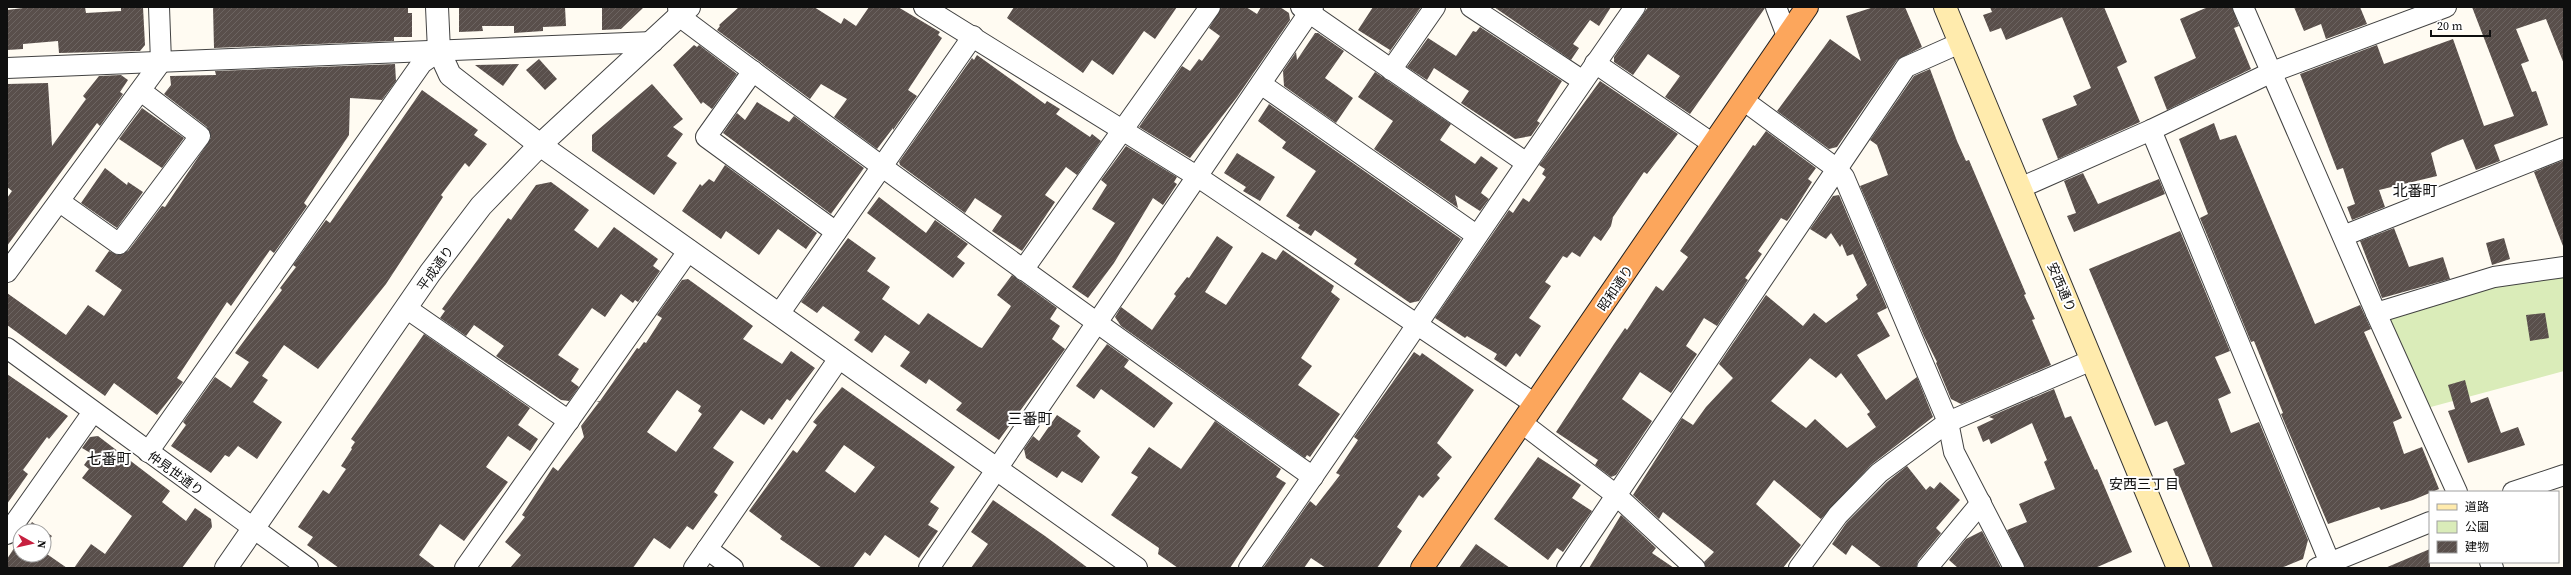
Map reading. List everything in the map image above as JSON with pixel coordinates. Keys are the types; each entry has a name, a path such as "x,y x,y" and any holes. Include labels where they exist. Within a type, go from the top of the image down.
{"highway":[{"name":"昭和通り","path":"1422,568 1807,7"}],"main road":[{"name":"安西通り","path":"1945,7 2178,568"}],"street":[{"path":"7,272 60,202 161,62 159,7"},
{"path":"437,7 439,51 450,75 540,145 1136,568"},
{"path":"924,7 1198,177 1535,404"},
{"path":"1023,270 1210,7"},
{"path":"1392,70 1435,7"},
{"path":"1471,7 1583,81"},
{"path":"1249,568 1313,477 1525,162 1634,7"},
{"path":"1776,7 1787,36"},
{"path":"2243,7 2376,313 2457,491"},
{"path":"2020,188 2151,130 2272,72 2446,7"},
{"path":"929,568 1198,177 1261,84 1308,9 1392,70 1525,162"},
{"path":"682,10 753,71 1097,324 1313,477"},
{"name":"平成通り","path":"226,568 406,308 481,206 540,145 653,42 682,10"},
{"path":"779,314 973,36"},
{"path":"7,68 653,42"},
{"path":"1567,568 1906,67 1960,43"},
{"path":"148,452 422,63 439,51"},
{"path":"1595,63 1713,144"},
{"path":"753,71 706,137 836,232"},
{"path":"1261,84 1476,235"},
{"path":"60,202 118,244 200,136 140,92"},
{"path":"1743,100 1837,168 1844,177 1948,422 1954,452 2014,568"},
{"path":"2151,130 2326,566 2429,522"},
{"path":"2343,236 2564,148"},
{"path":"465,568 689,250"},
{"path":"2376,313 2494,277 2564,267"},
{"path":"406,308 569,421"},
{"name":"仲見世通り","path":"7,348 92,412 308,568"},
{"path":"694,568 840,357"},
{"path":"1799,568 1838,515 1879,473 1948,422 2092,360"},
{"path":"7,534 92,412"},
{"path":"1522,423 1616,495 1695,568"},
{"path":"2516,491 2564,475"},
{"path":"1927,568 1981,503"},
{"path":"706,550 733,568"}],"green space":[{"path":"2564,275 2564,371 2427,408 2383,316 2493,283"}],"building":[{"path":"31,7 85,7 86,13 121,11 121,7 143,7 145,45 140,51 59,53 58,41 23,44 23,49 7,50 7,10"},
{"path":"213,7 408,7 408,13 412,13 412,37 394,37 394,41 214,48"},
{"path":"459,7 565,7 566,26 543,27 543,31 514,33 514,26 482,26 483,31 459,32"},
{"path":"602,7 644,7 621,29 602,30"},
{"path":"739,7 814,7 841,24 844,18 856,26 869,7 898,7 940,32 938,35 942,38 908,90 917,96 893,130 893,128 877,149 834,117 847,99 821,84 810,99 717,30 720,26 719,25"},
{"path":"1014,7 1177,7 1155,39 1144,31 1113,75 1092,60 1083,73 1007,18"},
{"path":"1221,7 1246,7 1257,14 1261,7 1280,7 1289,13 1290,20 1237,97 1190,158 1139,127 1182,66 1190,71 1199,59 1202,61 1220,36 1209,28"},
{"path":"1373,7 1421,7 1388,54 1390,50 1358,30"},
{"path":"1494,7 1611,7 1599,26 1590,20 1573,44 1579,48 1571,60"},
{"path":"1648,7 1765,8 1690,114 1665,97 1680,76 1648,54 1633,75 1614,62 1614,57"},
{"path":"1874,7 1905,7 1922,47 1897,60 1837,147 1829,149 1777,111 1830,39 1861,61 1846,16"},
{"path":"1990,7 2104,7 2127,62 2117,67 2140,122 2058,159 2042,119 2077,105 2073,96 2091,88 2062,17 2006,40 2001,28 1990,32 1983,15 1992,12"},
{"path":"2208,7 2232,7 2239,26 2234,28 2251,69 2167,110 2154,77 2196,58 2180,19"},
{"path":"2294,7 2360,7 2367,24 2326,39 2321,24 2304,31"},
{"path":"2472,7 2564,7 2564,64 2546,19 2516,29 2529,61 2521,64 2532,92 2536,91 2548,125 2494,145 2500,161 2476,170 2463,139 2443,147 2431,153 2437,176 2379,190 2385,207 2352,220 2347,207 2355,204 2343,168 2337,170 2300,74 2377,45 2384,64 2453,39 2484,126 2514,116"},
{"path":"1480,27 1562,81 1537,121 1540,123 1531,136 1515,139 1461,103 1469,91 1434,68 1427,80 1407,67 1428,38 1456,56 1473,31 1476,32"},
{"path":"1315,33 1318,33 1344,51 1325,78 1353,98 1336,123 1284,86 1283,71 1296,52 1297,60"},
{"path":"694,45 697,47 699,45 737,74 712,109 703,102 701,104 673,65"},
{"path":"977,55 1045,104 1047,101 1060,109 1056,114 1090,137 1092,134 1101,141 1077,175 1066,167 1045,195 1055,202 1022,251 992,231 1002,216 975,198 965,213 900,165 899,162 972,58 974,60"},
{"path":"539,59 557,79 545,90 526,70"},
{"path":"395,64 396,81 382,100 350,98 349,135 304,203 307,206 274,253 270,250 231,306 227,302 177,378 183,382 157,415 114,383 105,396 7,325 7,293 66,335 88,305 104,316 122,290 95,271 109,251 118,255 128,251 162,206 165,207 211,138 207,127 164,94 171,85 170,76 216,75 215,71"},
{"path":"519,64 503,86 475,65"},
{"path":"1930,69 1957,141 1966,161 1969,160 2026,294 2024,295 2035,319 2032,320 2051,365 1961,404 1951,399 1936,363 1937,362 1924,336 1860,186 1888,175 1877,145 1870,140 1914,76"},
{"path":"1375,72 1451,124 1440,140 1475,164 1481,156 1498,168 1481,193 1489,199 1480,211 1455,195 1458,208 1374,149 1393,121 1358,97"},
{"path":"121,75 128,80 120,92 123,94 100,126 97,123 7,246 7,198 12,191 7,187 7,84 48,83 52,146 86,99 83,96 99,76"},
{"path":"1600,81 1678,134 1647,174 1644,172 1613,217 1611,226 1601,241 1594,236 1580,257 1572,252 1567,258 1563,256 1545,282 1551,286 1529,318 1541,326 1520,357 1516,353 1506,367 1494,359 1497,354 1467,336 1465,338 1435,318 1509,210 1513,213 1523,198 1529,202 1546,177 1542,174 1545,169 1539,165"},
{"path":"652,84 683,119 673,127 683,134 667,156 677,163 654,195 592,151 592,135"},
{"path":"422,90 478,130 474,135 487,144 469,167 465,163 441,195 443,197 386,284 318,369 284,345 262,376 268,380 253,402 282,422 257,459 238,446 229,457 225,455 211,473 171,446 186,425 183,422 215,377 231,388 249,362 235,353 282,290 280,288 296,267 293,265 326,220 330,223"},
{"path":"757,102 789,122 794,116 864,168 831,214 723,133 737,113 745,120"},
{"path":"1269,104 1461,239 1419,301 1410,303 1354,264 1357,259 1315,230 1311,236 1298,228 1300,225 1286,216 1316,171 1282,148 1286,142 1258,121"},
{"path":"142,108 184,138 162,168 119,139"},
{"path":"2214,123 2220,140 2236,135 2315,324 2360,305 2371,329 2364,332 2402,418 2393,422 2404,454 2422,447 2439,489 2429,491 2429,493 2413,500 2381,510 2379,507 2328,524 2281,414 2283,413 2254,341 2251,342 2200,218 2208,214 2179,139"},
{"path":"1766,131 1816,168 1808,179 1812,182 1787,221 1781,218 1758,251 1762,254 1745,278 1748,280 1717,326 1704,318 1686,346 1697,354 1671,393 1640,372 1622,399 1652,421 1616,475 1611,477 1595,465 1598,460 1556,432 1614,344 1625,328 1627,330 1656,286 1663,291 1688,257 1680,251 1753,145 1755,146"},
{"path":"1126,146 1177,177 1174,182 1177,184 1163,205 1153,198 1114,263 1088,298 1072,287 1115,223 1092,209 1107,185 1101,180"},
{"path":"1237,153 1275,177 1260,201 1243,191 1246,187 1224,173"},
{"path":"2564,160 2564,246 2563,246 2534,172"},
{"path":"725,165 817,233 806,249 778,229 759,255 726,231 721,239 682,211 700,184 702,186 709,179 714,182"},
{"path":"105,168 127,185 128,182 143,192 117,228 81,203"},
{"path":"2083,173 2098,204 2159,179 2165,194 2074,232 2067,216 2076,213 2064,181"},
{"path":"551,182 589,210 574,230 598,248 614,227 658,259 653,266 660,271 638,302 635,300 633,303 621,294 605,317 592,308 558,355 579,369 571,381 579,387 569,401 561,400 496,356 504,346 474,325 466,336 440,318 445,311 442,309 508,218 511,220 536,185"},
{"path":"1839,195 1887,308 1877,313 1890,336 1857,355 1886,400 1917,377 1933,417 1871,465 1821,519 1774,480 1756,504 1801,545 1783,568 1706,568 1704,562 1714,552 1663,512 1659,519 1633,495 1682,418 1693,425 1706,407 1733,378 1719,364 1766,295 1803,326 1814,313 1826,323 1858,299 1856,295 1867,285 1853,254 1847,256 1842,244 1840,247 1831,233 1826,239 1810,229 1833,196","holes":["1810,358 1836,378 1841,373 1870,412 1867,414 1876,427 1847,448 1815,419 1806,428 1771,401"]},
{"path":"879,197 926,233 935,220 968,244 957,257 965,263 953,278 867,213"},
{"path":"2394,228 2409,267 2443,257 2450,279 2382,298 2360,241"},
{"path":"2180,231 2230,351 2215,357 2231,393 2218,399 2231,433 2259,422 2308,540 2303,559 2281,568 2213,568 2173,469 2185,464 2167,421 2155,426 2089,269"},
{"path":"1217,236 1233,247 1205,292 1226,305 1262,252 1276,260 1283,250 1334,286 1331,292 1340,299 1301,358 1312,366 1298,385 1340,414 1310,457 1307,455 1305,458 1121,326 1115,317 1121,307 1152,330 1176,296 1174,294 1187,277 1189,278"},
{"path":"848,238 876,258 867,271 890,287 882,299 919,325 928,313 979,347 982,348 1011,306 997,295 1012,275 1057,308 1050,319 1060,326 1052,339 1065,349 999,440 956,410 962,403 929,379 926,384 900,366 910,352 885,335 872,353 854,340 860,332 823,306 817,313 801,302"},
{"path":"2504,238 2510,259 2492,265 2486,243"},
{"path":"688,279 753,326 743,339 782,364 791,351 815,368 790,401 787,399 772,420 769,418 764,425 741,410 713,448 734,462 714,492 718,495 693,530 687,526 670,549 654,538 633,568 510,568 521,555 505,542 525,517 522,515 553,467 558,471 584,437 581,426 599,402 596,402 600,401 637,348 639,349 644,342 646,343 662,318 657,315 682,280","holes":["677,390 701,406 698,411 702,414 676,452 647,432"]},
{"path":"2545,313 2549,338 2530,341 2526,315"},
{"path":"424,334 530,408 518,425 538,439 530,451 508,436 486,467 508,482 464,541 440,524 419,555 436,568 339,568 307,545 313,537 298,527 323,490 329,494 346,469 341,466 355,442 351,439"},
{"path":"1107,344 1129,360 1124,367 1173,403 1154,428 1101,389 1094,399 1076,386"},
{"path":"1414,352 1420,356 1422,353 1474,390 1437,443 1452,457 1437,475 1440,478 1423,498 1419,495 1397,527 1402,531 1377,568 1326,568 1311,558 1304,568 1263,568 1310,501 1316,506 1340,475 1336,473 1358,440 1354,437"},
{"path":"7,374 68,416 49,439 47,437 23,470 28,474 7,504"},
{"path":"2465,380 2471,403 2488,397 2501,433 2518,427 2525,445 2468,463 2448,411 2455,409 2448,385"},
{"path":"842,387 955,467 930,502 939,508 928,525 938,531 919,558 885,535 870,556 865,552 853,568 822,568 780,539 782,536 749,511 793,450 797,453 817,425 813,422","holes":["844,445 875,467 855,493 825,471"]},
{"path":"2054,389 2065,418 2071,416 2095,470 2097,469 2132,552 2095,568 2025,568 2007,530 2027,522 2019,504 2055,489 2044,462 2047,460 2032,423 1991,444 1989,439 1983,442 1977,427 1994,419 1989,417"},
{"path":"1057,415 1081,431 1077,436 1100,457 1082,483 1062,471 1057,478 1026,458 1024,449 1033,436 1039,441"},
{"path":"1215,421 1281,469 1276,477 1286,483 1230,568 1178,568 1158,554 1159,548 1111,515 1138,477 1131,473 1149,447 1181,469"},
{"path":"98,436 170,491 162,502 186,521 195,508 211,519 212,527 182,568 74,568 91,544 105,554 132,516 82,478 89,469 84,465 92,454 82,448 90,437"},
{"path":"1538,457 1581,485 1572,498 1592,511 1563,552 1557,548 1548,560 1494,519"},
{"path":"1907,466 1926,490 1930,486 1934,489 1940,482 1960,500 1936,528 1941,533 1918,561 1916,568 1882,568 1852,545 1846,555 1832,544 1847,522 1887,482"},
{"path":"993,500 1088,568 971,568 988,544 971,532"},
{"path":"1621,515 1656,548 1652,553 1674,568 1589,568"},
{"path":"1982,531 2001,568 1958,568 1949,560 1966,539"},
{"path":"1476,544 1510,568 1459,568"},
{"path":"2429,549 2430,568 2385,568"},
{"path":"12,551 12,563 52,563 52,558 67,568 7,568 7,559"}],"district":[{"name":"北番町","path":"2415,191"},
{"name":"三番町","path":"1030,419"},
{"name":"七番町","path":"109,459"},
{"name":"安西三丁目","path":"2144,484"}]}
